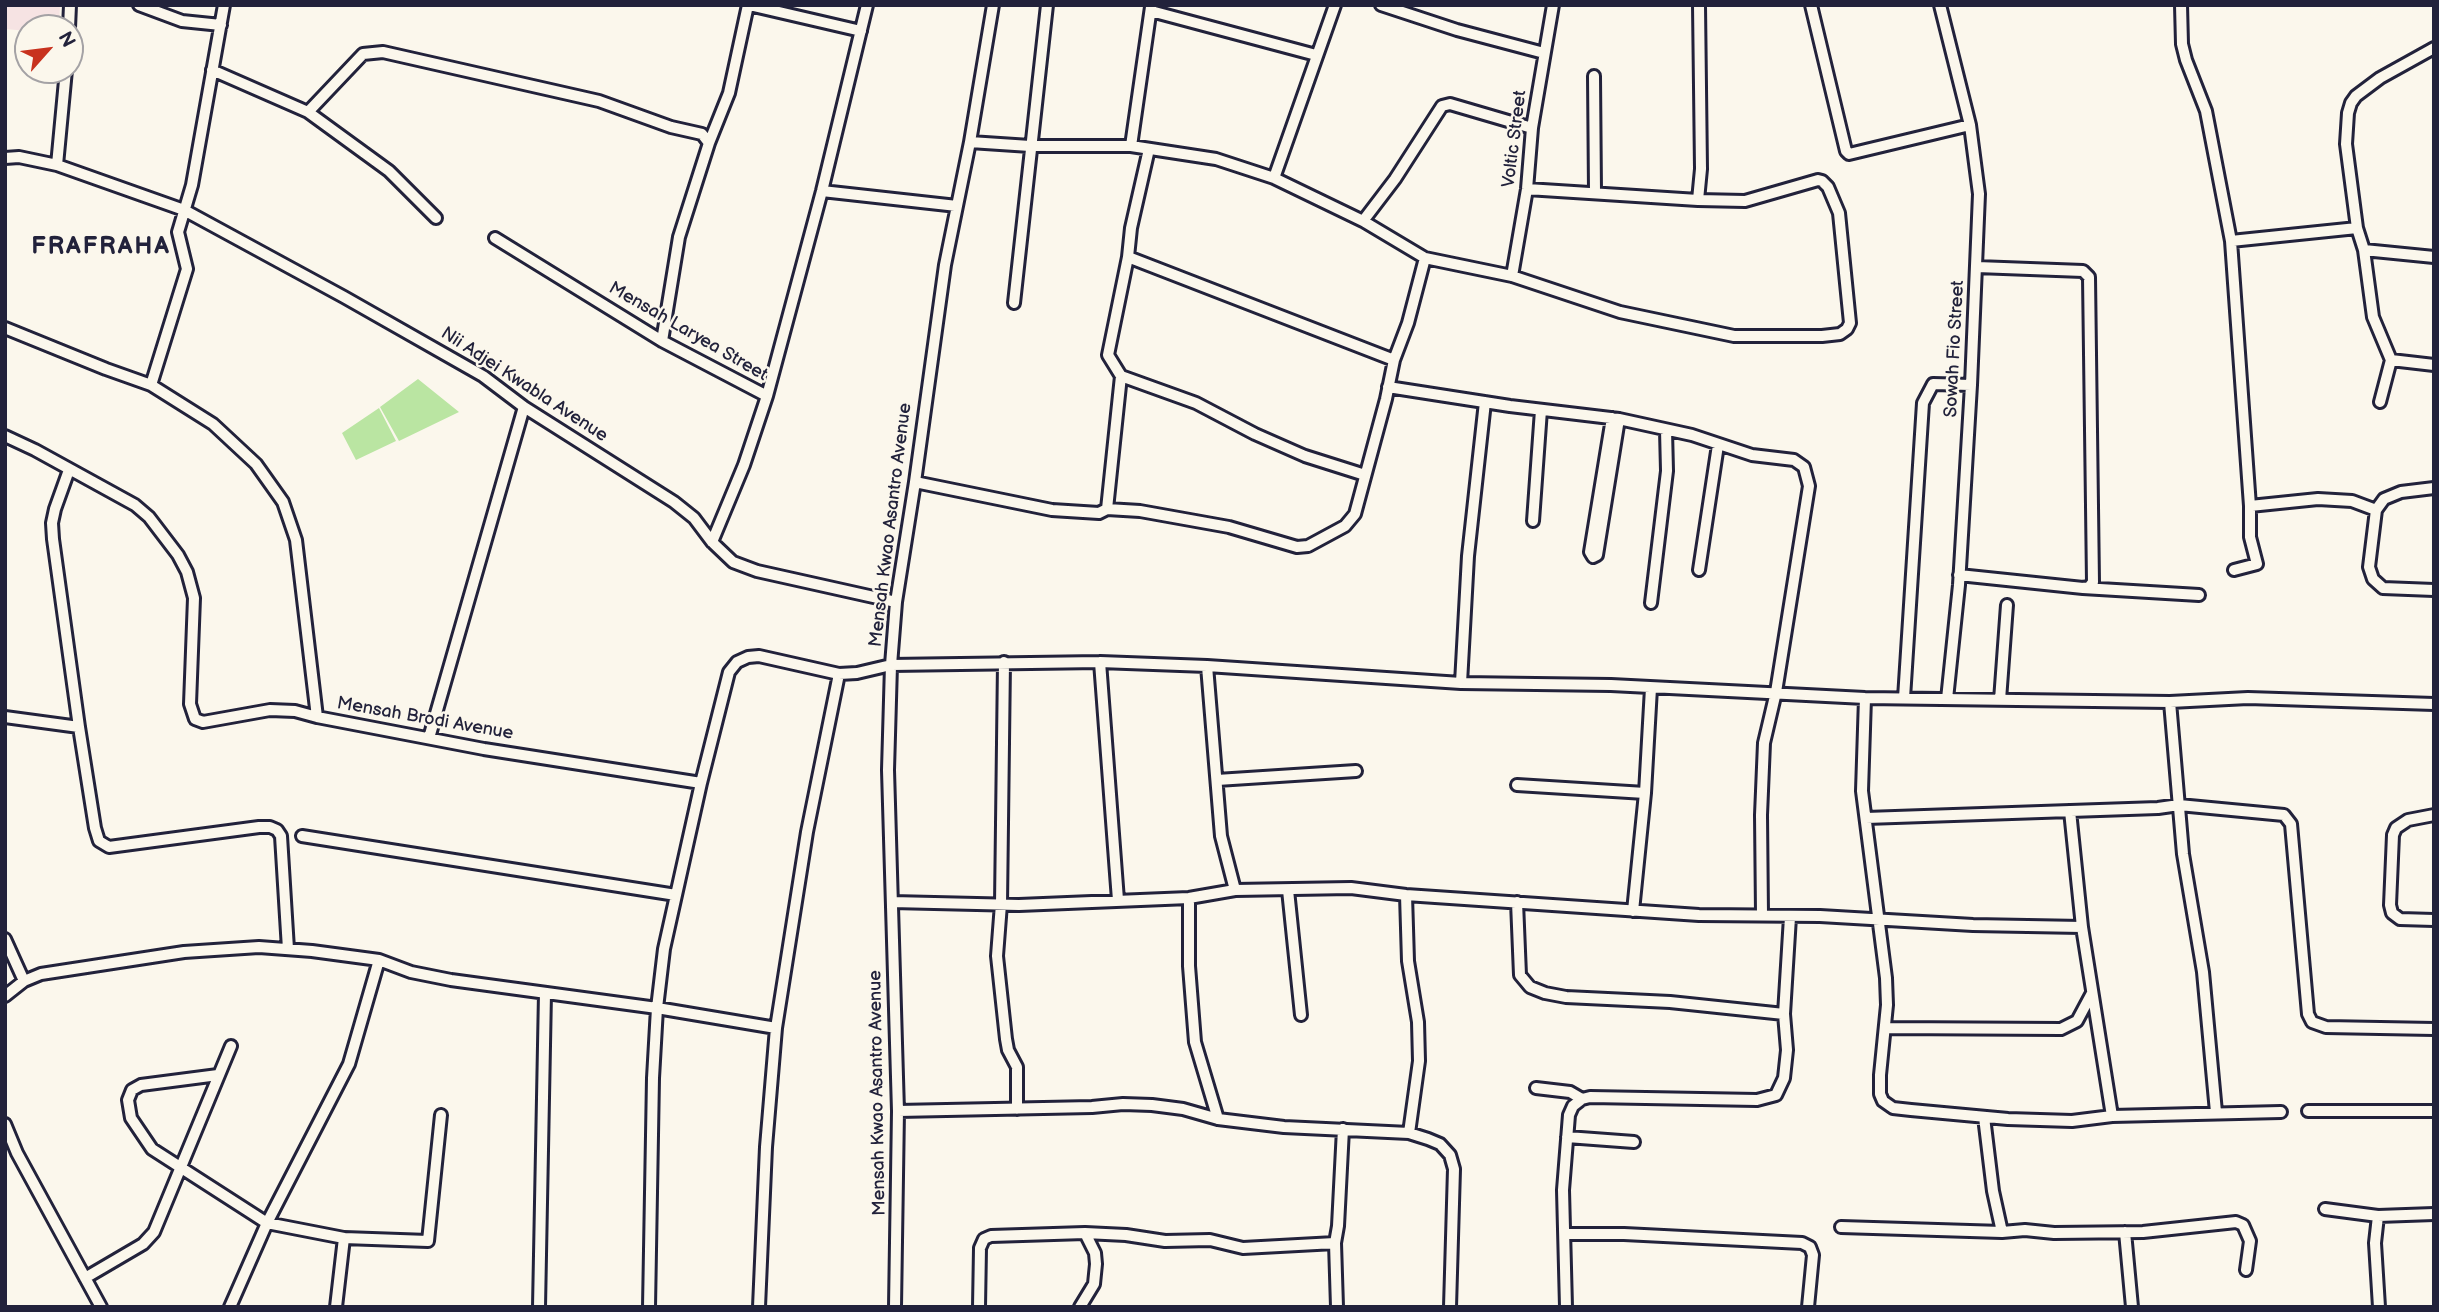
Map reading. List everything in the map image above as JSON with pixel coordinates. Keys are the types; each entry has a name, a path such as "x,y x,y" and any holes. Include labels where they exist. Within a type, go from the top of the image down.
{"street":[{"path":"139,5 182,21 221,25"},
{"path":"151,385 187,269 178,232 192,185 224,5"},
{"path":"662,341 679,237 709,143 729,93 749,5 862,31"},
{"path":"767,397 822,191 867,5"},
{"name":"Mensah Kwao Asantro Avenue","path":"895,1307 898,1111 888,770 891,665 896,602 943,278 993,5"},
{"path":"1014,303 1047,5"},
{"path":"1274,178 1335,5"},
{"path":"1381,5 1457,30 1544,53"},
{"path":"1422,19 1425,5"},
{"name":"Voltic Street","path":"1512,276 1527,189 1532,128 1553,5"},
{"path":"1698,200 1701,169 1699,5"},
{"path":"1811,5 1846,151 1849,154 1970,125"},
{"name":"Sowah Fio Street","path":"1940,5 1970,125 1979,194 1959,575 1947,699"},
{"path":"2181,5 2182,44 2206,111 2231,241 2250,537 2257,564 2234,570"},
{"path":"1131,146 1151,8 1316,55"},
{"path":"2380,401 2391,360 2373,317 2364,250 2357,228 2346,144 2348,113 2356,96 2381,78 2434,48"},
{"path":"308,112 363,54 383,52 599,101 671,127 702,134 709,143"},
{"path":"212,71 308,112 388,171 436,218"},
{"path":"1594,76 1595,192"},
{"path":"57,165 65,84"},
{"path":"1363,221 1395,179 1442,106 1450,104 1532,128"},
{"path":"970,142 1030,146 1131,146 1216,159 1274,178 1363,221 1425,258 1512,276 1620,312 1734,337 1840,334 1850,323 1839,212 1828,187 1822,181 1745,201 1527,189"},
{"path":"1107,509 1121,376 1108,355 1128,257 1130,228 1149,149"},
{"name":"Nii Adjei Kwabla Avenue","path":"5,158 57,165 184,210 471,369 524,407 674,502 694,518 712,542 733,562 757,571 896,602"},
{"path":"822,191 957,206"},
{"path":"2231,241 2357,228"},
{"name":"Mensah Laryea Street","path":"495,238 662,341 767,397 744,465 712,542"},
{"path":"2364,250 2434,257"},
{"path":"1128,257 1394,360"},
{"path":"915,482 1052,510 1099,513 1107,509 1140,511 1229,527 1297,547 1308,545 1345,526 1355,514 1394,360 1408,323 1425,258"},
{"path":"1977,267 2083,271 2090,281 2092,582 2089,587 2083,588"},
{"name":"Mensah Brodi Avenue","path":"5,328 151,385 213,424 257,464 282,502 296,540 317,718 701,783"},
{"path":"2391,360 2434,365"},
{"path":"1121,376 1196,403 1305,456 1365,475"},
{"path":"1904,698 1923,403 1933,384 1971,385"},
{"path":"1388,387 1541,410 1616,418 1692,435 1763,457 1800,462 1807,472 1809,485 1763,757 1762,915"},
{"path":"1461,683 1468,556 1485,402"},
{"path":"429,738 524,407"},
{"path":"1533,521 1541,410"},
{"path":"1600,504 1616,418"},
{"path":"1650,603 1667,471 1666,430"},
{"path":"5,436 135,505 149,517 182,564 194,598 190,704 195,719 203,722 270,710 295,711 317,718"},
{"path":"1699,570 1718,445"},
{"path":"69,470 52,523 79,727 99,841 109,847 259,827 277,830 281,836 288,949"},
{"path":"2434,488 2392,494 2384,499 2376,510 2369,567 2373,579 2383,588 2434,590"},
{"path":"2250,506 2318,499 2352,501 2376,510"},
{"path":"1959,575 2083,588 2199,595"},
{"path":"2000,700 2007,606"},
{"path":"649,1307 653,1079 664,949 729,672 737,662 748,657 759,656 839,674 891,665 1100,662 1207,666 1461,683 1776,692 1865,698 2170,702 2248,698 2434,704"},
{"path":"1100,662 1118,900"},
{"path":"1004,663 1001,904 997,956 1006,1039 1008,1050 1017,1067 1017,1109"},
{"path":"1207,666 1221,836 1235,890"},
{"path":"760,1307 766,1147 776,1028 803,857 839,674"},
{"path":"1633,911 1645,793 1651,688"},
{"path":"1865,698 1863,791 1886,978 1886,1028 1880,1075 1880,1094 1883,1101 1893,1108 1984,1117 2072,1121 2112,1116 2281,1112"},
{"path":"2170,702 2183,855 2203,972 2216,1112"},
{"path":"5,717 79,727"},
{"path":"1217,780 1356,771"},
{"path":"1517,785 1645,793"},
{"path":"1866,818 2179,805 2284,815 2291,824 2308,1014 2316,1024 2434,1029"},
{"path":"2070,811 2082,927 2112,1116"},
{"path":"2434,815 2408,820 2396,828 2393,835 2390,905 2392,913 2400,919 2434,920"},
{"path":"302,836 676,895"},
{"path":"892,902 1019,905 1189,898 1235,890 1351,888 1406,895 1720,916 1820,916 1880,921 2082,927"},
{"path":"1289,890 1301,1015"},
{"path":"1406,895 1408,961 1418,1022 1419,1061 1409,1133"},
{"path":"1189,898 1189,966 1195,1042 1218,1119"},
{"path":"1517,902 1520,975 1530,987 1566,997 1670,1002 1784,1014"},
{"path":"1566,1307 1563,1190 1569,1115 1573,1107 1582,1099 1590,1097 1757,1100 1776,1095 1784,1079 1787,1051 1784,1014 1790,917"},
{"path":"5,939 24,981"},
{"path":"5,996 24,981 41,974 184,952 259,947 379,960 411,972 438,977 776,1028"},
{"path":"230,1307 267,1223 349,1064 379,960"},
{"path":"539,1307 545,993"},
{"path":"1886,1028 2061,1029 2077,1021 2092,993"},
{"path":"85,1278 143,1244 154,1232 230,1046"},
{"path":"218,1075 141,1085 132,1090 128,1100 131,1118 152,1149 267,1223 344,1238 428,1241 441,1115"},
{"path":"1536,1088 1570,1092 1582,1099"},
{"path":"898,1111 1142,1105 1183,1109 1218,1119 1284,1127 1409,1133 1440,1144 1450,1155 1454,1169 1450,1307"},
{"path":"2308,1111 2434,1111"},
{"path":"1984,1117 1993,1191 2002,1232"},
{"path":"5,1124 17,1153 101,1307"},
{"path":"1336,1307 1335,1243 1343,1129"},
{"path":"1567,1137 1634,1142"},
{"path":"2325,1209 2378,1216 2434,1214"},
{"path":"2378,1216 2375,1243 2379,1307"},
{"path":"1842,1227 2002,1232 2125,1232 2236,1222 2244,1225 2250,1241 2246,1269"},
{"path":"2125,1232 2132,1307"},
{"path":"1080,1307 1090,1293 1095,1274 1095,1253 1084,1233"},
{"path":"979,1307 980,1248 984,1239 991,1236 1126,1234 1165,1241 1210,1240 1243,1248 1335,1243"},
{"path":"1565,1234 1624,1234 1802,1244 1810,1247 1813,1255 1808,1307"},
{"path":"337,1307 344,1238"}],"shaded area":[{"path":"5,5 60,5 60,14 14,14 14,30 5,29"}],"green space":[{"path":"418,379 459,412 399,441 380,407"},
{"path":"379,408 396,441 356,460 342,433"}],"district":[{"name":"FRAFRAHA","path":"101,248"}]}
